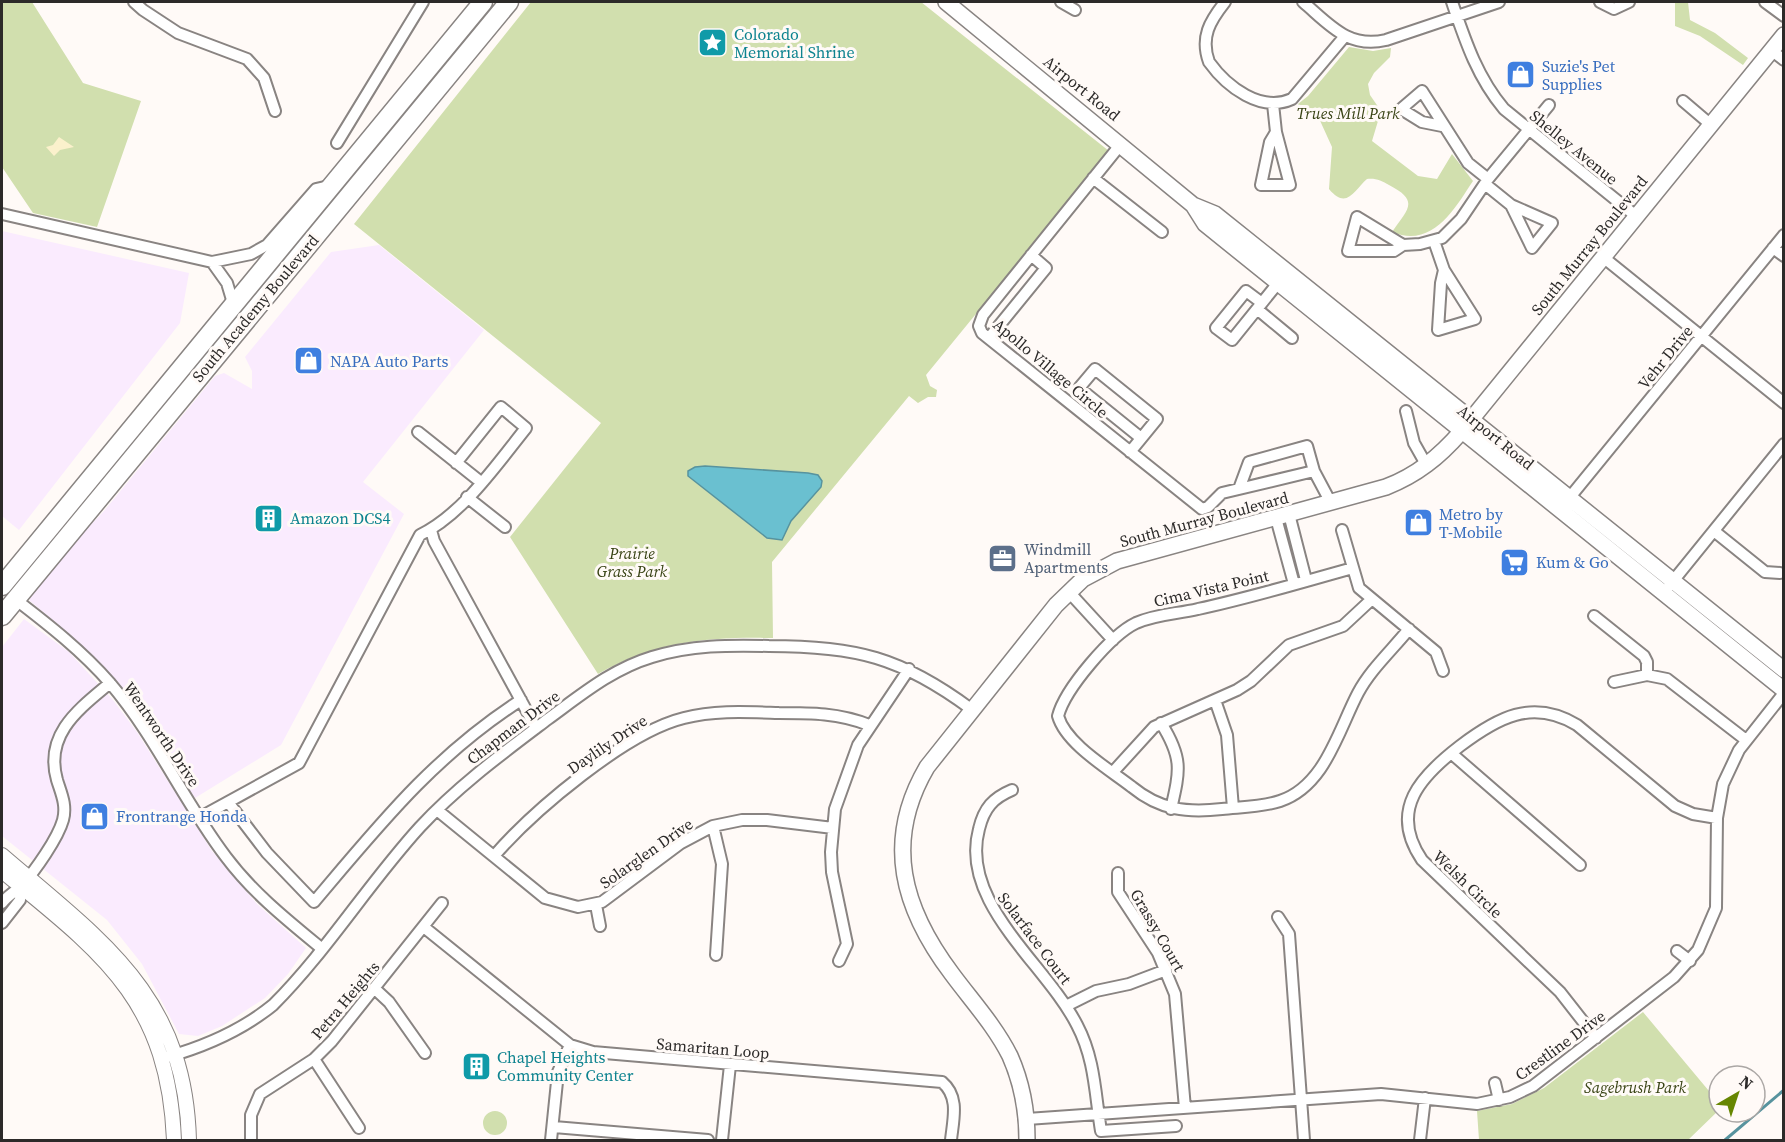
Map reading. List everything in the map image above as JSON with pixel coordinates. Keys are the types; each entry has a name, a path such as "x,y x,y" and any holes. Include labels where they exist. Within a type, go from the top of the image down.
{"highway":[{"name":"South Academy Boulevard","path":"2,586 483,2"},
{"name":"South Academy Boulevard","path":"2,616 509,2"}],"main road":[{"name":"Airport Road","path":"946,2 1193,205 1205,224 1461,432 1559,510 1784,670"},
{"name":"South Murray Boulevard","path":"1027,1140 1027,1119 1018,1080 1009,1055 992,1026 923,932 911,904 903,865 904,830 916,788 927,767 971,709 1069,592 1093,573 1117,561 1386,487 1427,466 1461,432 1710,124 1777,55 1784,35"},
{"name":"Airport Road","path":"1193,205 1215,214 1472,418 1569,498 1784,692"}],"street":[{"path":"134,2 178,33 247,59 264,78 276,111"},
{"path":"337,143 423,2"},
{"path":"1060,2 1075,10"},
{"path":"1225,2 1208,25 1205,34 1205,53 1209,62 1246,95 1273,104 1283,103 1299,92 1345,36"},
{"path":"1303,2 1345,36 1355,41 1377,42 1499,2"},
{"name":"Shelley Avenue","path":"1452,2 1474,64 1504,109 1636,216"},
{"path":"1600,2 1614,9 1629,2"},
{"path":"1765,2 1784,16"},
{"path":"1683,101 1710,124"},
{"path":"1273,104 1276,132 1290,185 1261,185 1270,142 1276,132"},
{"path":"1403,245 1357,217 1348,251 1394,251 1403,245 1434,241 1455,226 1486,182 1549,105"},
{"path":"1442,126 1468,163 1511,205"},
{"name":"Apollo Village Circle","path":"1121,144 980,319 979,326 989,338 1202,509 1208,507 1222,493 1239,489"},
{"path":"1093,178 1162,232"},
{"path":"2,214 212,262 251,254 267,245 316,189 333,185"},
{"name":"Vehr Drive","path":"1559,510 1784,235"},
{"path":"1434,241 1444,270 1475,319 1438,330 1444,270"},
{"path":"1773,248 1784,256"},
{"path":"989,338 1046,268 1031,255"},
{"path":"1603,256 1784,403"},
{"path":"212,262 226,282 233,303"},
{"path":"1278,283 1259,306 1292,338"},
{"path":"1130,452 1156,419 1095,369 1079,388 1141,438"},
{"path":"199,818 298,764 420,535 431,530 482,483 526,428 501,407 456,463"},
{"path":"1406,411 1414,443 1427,466"},
{"path":"418,432 482,483"},
{"path":"1668,588 1784,444"},
{"path":"1239,489 1249,462 1307,446 1314,471 1331,503"},
{"path":"1239,489 1314,471"},
{"path":"467,497 505,527"},
{"path":"1283,516 1298,550 1306,580"},
{"path":"1283,516 1286,553 1294,584"},
{"path":"431,530 434,541 536,728"},
{"path":"1342,530 1359,588 1436,652 1443,671"},
{"path":"1714,531 1765,572 1780,573"},
{"path":"1286,553 1298,550"},
{"name":"Cima Vista Point","path":"1353,568 1198,609 1154,616 1131,626 1113,640 1067,696 1058,716 1067,735 1152,801 1171,809 1191,812 1278,802 1297,793 1314,778 1324,763 1359,691 1409,629"},
{"path":"1069,592 1113,640"},
{"name":"Wentworth Drive","path":"15,599 69,642 110,683 144,728 199,818 251,886 321,948"},
{"path":"1113,772 1142,737 1161,723 1215,700 1251,681 1289,645 1350,621 1372,599"},
{"path":"1594,616 1644,656 1647,662 1647,675"},
{"name":"Chapman Drive","path":"169,1057 213,1042 261,1014 282,996 437,810 481,770 536,728 592,687 622,669 650,658 688,648 723,645 821,647 856,651 909,669 971,709"},
{"path":"839,962 847,944 833,882 833,828 844,778 869,725 909,669"},
{"path":"1614,682 1647,675 1667,679 1746,740"},
{"path":"2,903 11,891 24,882 55,838 64,815 63,798 54,762 59,735 77,711 110,683"},
{"name":"Crestline Drive","path":"1027,1119 1381,1094 1465,1104 1499,1100 1533,1086 1674,977 1690,961 1707,934 1716,908 1717,818 1727,772 1746,740 1784,692"},
{"path":"228,802 267,853 314,902 414,786 466,738 521,700"},
{"path":"1215,700 1227,735 1233,808"},
{"name":"Daylily Drive","path":"494,856 544,806 632,742 673,721 724,712 818,713 842,716 869,725"},
{"name":"Welsh Circle","path":"1596,1038 1560,992 1429,868 1416,852 1408,818 1412,796 1422,778 1487,727 1505,717 1539,712 1559,716 1577,725 1675,806 1693,814 1717,818"},
{"path":"1161,723 1175,745 1179,763 1171,809"},
{"path":"1451,753 1580,866"},
{"name":"Solarface Court","path":"1012,790 995,797 980,824 975,852 979,880 990,904 1066,1006 1090,1055 1098,1113"},
{"name":"Solarglen Drive","path":"437,810 554,902 578,907 596,905 610,897 681,843 713,826 742,820 767,820 833,828"},
{"path":"713,826 722,864 716,955"},
{"path":"2,855 24,882 115,970 169,1057 184,1094 189,1140"},
{"path":"2,871 24,882"},
{"name":"Grassy Court","path":"1098,1113 1101,1131 1176,1130 1180,1108 1177,1003 1166,970 1118,892 1118,873"},
{"path":"2,923 20,900 24,882"},
{"name":"Petra Heights","path":"251,1140 251,1115 260,1094 314,1059 375,989 442,903"},
{"path":"596,905 600,926"},
{"path":"1278,917 1288,934 1304,1140"},
{"name":"Samaritan Loop","path":"424,928 570,1045 593,1052 942,1082 950,1088 955,1104 951,1140"},
{"path":"1677,951 1690,961"},
{"path":"1066,1006 1096,991 1129,984 1166,970"},
{"path":"375,989 389,1002 425,1053"},
{"path":"551,1140 558,1072 570,1045"},
{"path":"169,1057 174,1140"},
{"path":"314,1059 359,1128"},
{"path":"722,1140 730,1065"},
{"path":"1496,1083 1499,1100"},
{"path":"1420,1140 1425,1098"},
{"path":"554,1127 708,1140"}],"shaded area":[{"path":"2,231 189,273 180,323 19,530 2,516"},
{"path":"379,245 484,330 363,482 404,514 281,745 195,798 130,697 72,636 30,601 30,594 59,558 104,511 215,376 224,373 252,389 252,371 245,357 331,252"},
{"name":"Frontrange Honda","path":"24,619 69,652 113,700 137,732 212,851 257,904 306,948 288,974 265,998 222,1026 198,1036 179,1034 142,964 107,920 2,836 2,647"}],"green space":[{"path":"2,2 32,2 83,83 141,101 97,227 33,213 2,167"},
{"name":"Prairie Grass Park","path":"531,2 921,2 1109,151 926,375 930,386 937,390 936,397 928,397 918,403 909,396 772,562 773,638 704,640 683,643 641,654 598,674 510,537 601,423 354,224"},
{"path":"1675,2 1688,2 1690,20 1715,33 1748,58 1743,65 1700,36 1675,26"},
{"name":"Trues Mill Park","path":"1349,47 1373,51 1391,48 1390,57 1374,73 1368,84 1370,95 1381,111 1372,141 1418,176 1437,179 1452,154 1473,181 1459,203 1441,223 1419,235 1407,236 1392,232 1406,211 1408,201 1399,191 1381,181 1367,179 1346,198 1335,195 1329,189 1332,147 1317,114 1304,111 1298,104 1308,96"},
{"name":"Sagebrush Park","path":"1643,1012 1707,1089 1707,1122 1688,1140 1479,1140 1477,1111 1512,1104 1544,1088"},
{"path":"495,1111 503,1115 507,1123 503,1131 495,1135 487,1131 483,1123 487,1115"}],"sand":[{"path":"59,137 74,147 60,150 54,156 46,147 53,145"}],"water":[{"path":"695,467 808,473 818,475 822,481 821,487 791,521 782,540 767,538 688,476 688,471"}],"waterway":[{"path":"1725,1140 1784,1090"}],"place":[{"name":"Colorado Memorial Shrine","path":"713,43"},
{"name":"Suzie's Pet Supplies","path":"1521,75"},
{"name":"NAPA Auto Parts","path":"309,361"},
{"name":"Amazon DCS4","path":"269,518"},
{"name":"Metro by T-Mobile","path":"1418,523"},
{"name":"Windmill Apartments","path":"1003,558"},
{"name":"Kum & Go","path":"1515,562"},
{"name":"Frontrange Honda","path":"95,816"},
{"name":"Chapel Heights Community Center","path":"476,1066"}]}
